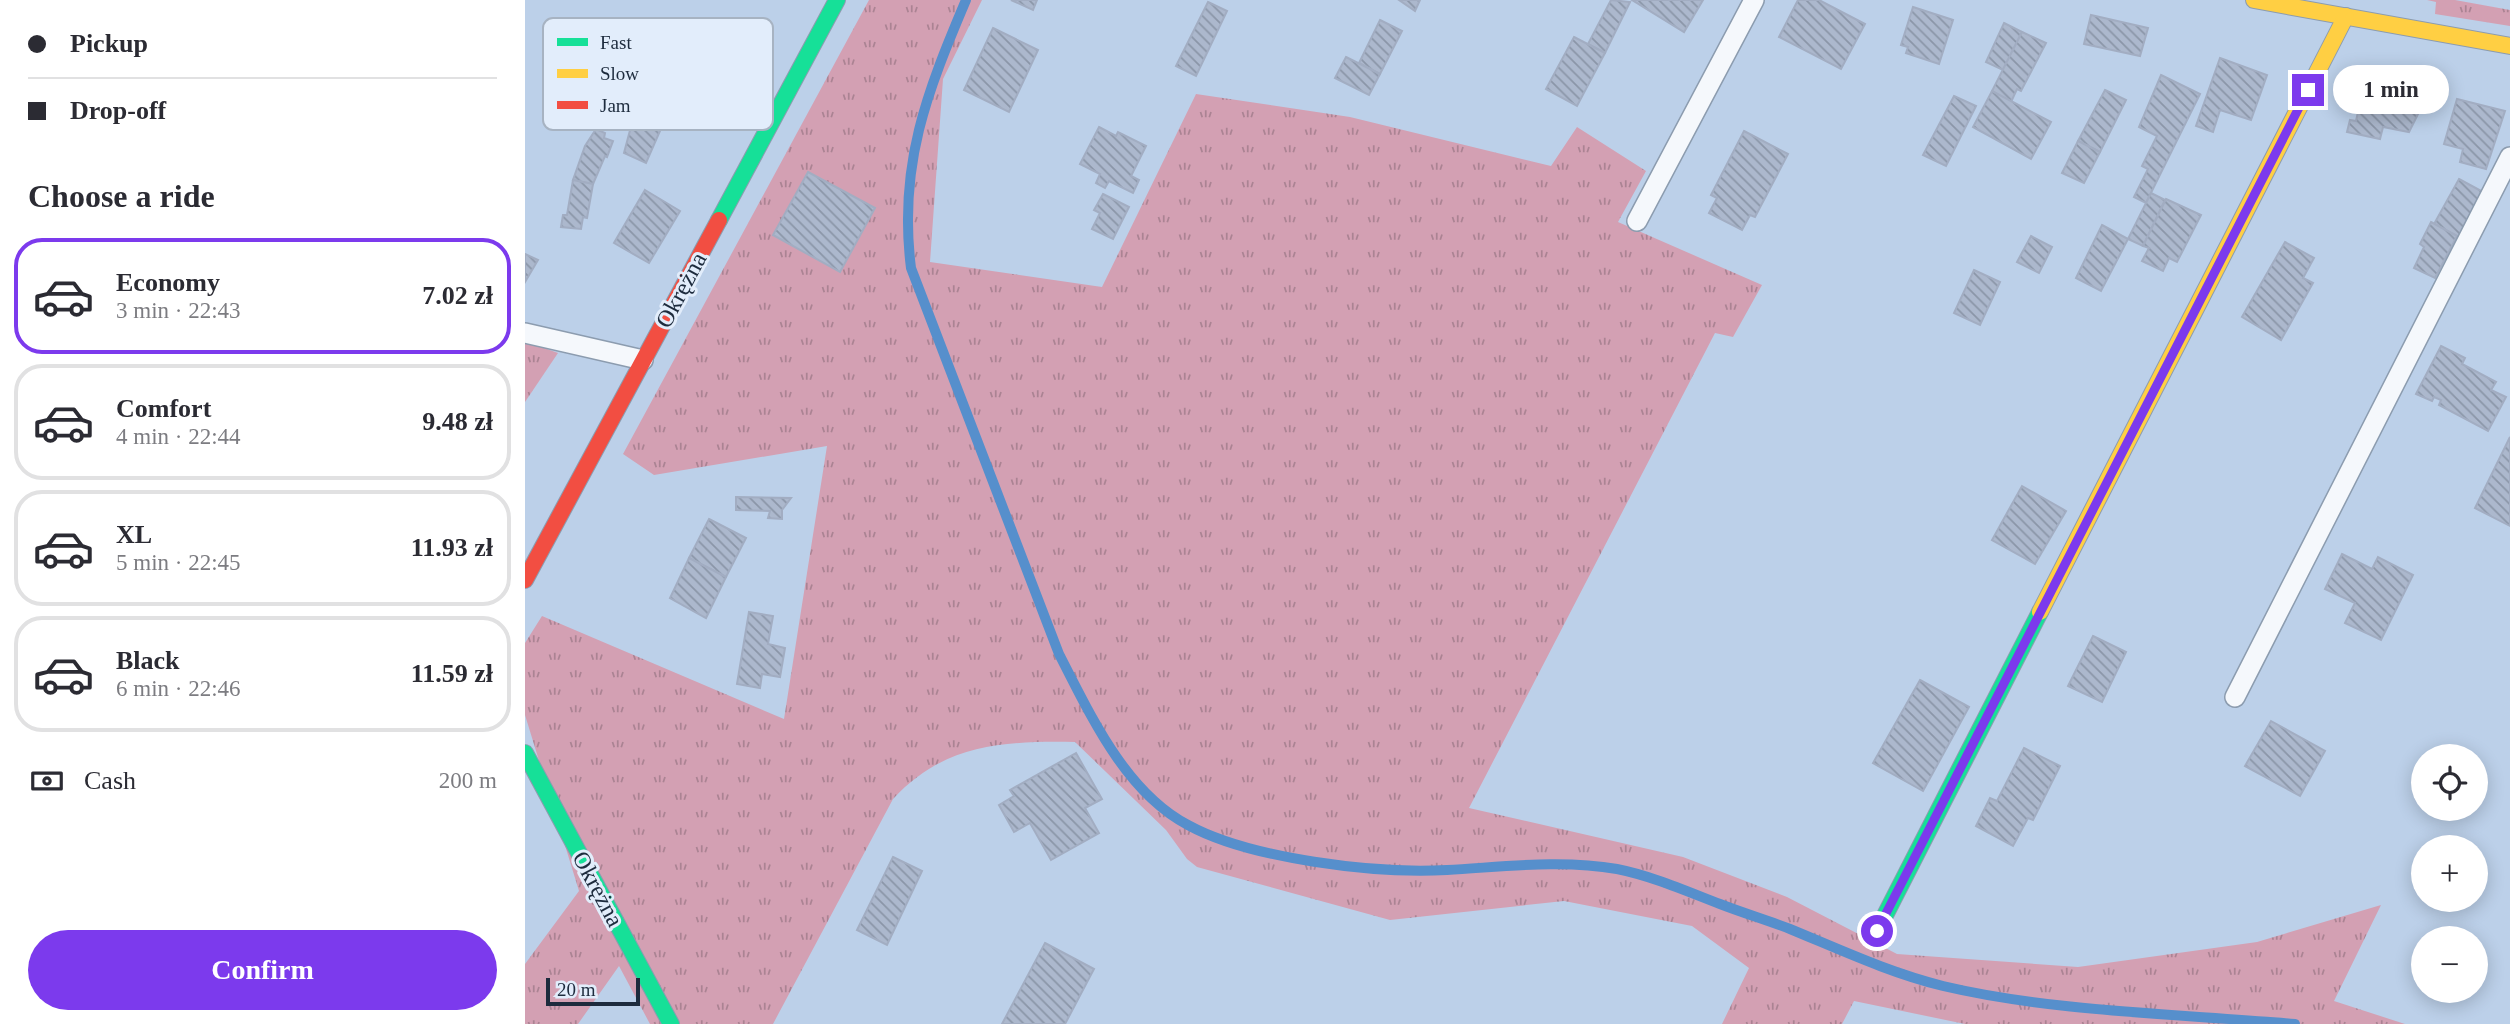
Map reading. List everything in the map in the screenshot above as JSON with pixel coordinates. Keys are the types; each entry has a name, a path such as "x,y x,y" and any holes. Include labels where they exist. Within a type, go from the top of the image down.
{"street":[{"name":"Okrężna","path":"773,119 837,0"},
{"path":"2254,0 2510,46"},
{"path":"1877,931 2346,16"},
{"name":"Okrężna","path":"525,580 767,130"},
{"name":"Okrężna","path":"525,753 671,1024"}],"lane":[{"path":"1637,220 1754,0"},
{"path":"2235,697 2510,157"},
{"path":"525,333 643,360"}],"green space":[{"path":"869,0 982,0 943,79 930,262 1102,287 1196,94 1350,117 1551,166 1577,127 1646,171 1618,222 1762,285 1733,337 1715,333 1469,808 1683,857 1787,897 1897,954 2078,967 2257,942 2381,905 2334,1001 2405,1024 1965,1024 1854,1001 1842,1024 1722,1024 1749,968 1692,926 1564,901 1390,920 1197,867 1187,859 1166,830 1075,742 1049,742 1000,745 955,756 933,766 893,799 773,1024 650,1024 619,966 578,1024 525,1024 525,964 579,891 525,715 525,643 542,616 784,719 827,446 654,475 623,454"},
{"path":"2427,0 2455,0 2510,10 2510,26 2435,14 2436,2"},
{"path":"525,341 558,353 525,402"}],"building":[{"path":"1011,0 1037,0 1033,10"},
{"path":"1399,0 1420,0 1415,11"},
{"path":"1611,0 1630,2 1605,53 1588,44"},
{"path":"1632,0 1703,0 1684,32"},
{"path":"1798,0 1819,0 1865,24 1841,69 1779,37"},
{"path":"1208,2 1227,11 1196,76 1176,66"},
{"path":"1913,7 1953,20 1939,64 1906,53 1908,47 1901,45"},
{"path":"2091,15 2148,28 2140,56 2084,44"},
{"path":"1380,20 1402,31 1380,74 1359,63"},
{"path":"2004,23 2022,32 2003,70 1986,62"},
{"path":"993,28 1038,50 1009,112 964,90"},
{"path":"2022,32 2046,43 2021,91 2017,89 2011,102 1992,91"},
{"path":"1574,37 1605,53 1577,106 1546,89"},
{"path":"1346,57 1380,74 1369,95 1335,78"},
{"path":"2220,58 2267,75 2251,120 2220,110 2213,132 2196,126"},
{"path":"2161,75 2200,94 2146,203 2134,197 2148,169 2142,166 2157,136 2139,127"},
{"path":"2366,76 2413,84 2407,110 2419,112 2409,132 2383,127 2380,139 2347,132 2350,120 2356,121"},
{"path":"2105,90 2126,100 2100,152 2078,141"},
{"path":"1992,91 2051,122 2031,159 1973,127"},
{"path":"1954,96 1976,106 1946,166 1923,155"},
{"path":"2457,99 2505,111 2486,169 2460,162 2463,149 2444,144"},
{"path":"1099,127 1116,136 1118,132 1146,146 1131,176 1139,180 1133,193 1109,181 1105,188 1096,183 1100,174 1080,164"},
{"path":"595,130 605,133 604,138 613,141 593,184 573,180 585,146"},
{"path":"630,130 660,130 646,163 624,153"},
{"path":"1744,131 1788,154 1755,217 1750,215 1742,230 1709,213 1717,198 1711,195"},
{"path":"2078,141 2100,152 2084,183 2062,173"},
{"path":"808,172 875,208 840,272 773,235"},
{"path":"2459,179 2483,192 2459,237 2434,224"},
{"path":"573,180 593,184 587,218 583,217 581,229 561,227 563,215 567,215"},
{"path":"645,190 680,211 649,263 614,243"},
{"path":"2151,193 2165,200 2143,246 2128,239"},
{"path":"1103,194 1129,207 1113,239 1092,229 1100,213 1094,210"},
{"path":"2166,199 2201,215 2177,262 2169,258 2163,271 2142,261 2149,248 2143,246"},
{"path":"2431,222 2457,236 2435,278 2414,268 2424,247 2420,244"},
{"path":"2102,225 2128,239 2101,291 2076,278"},
{"path":"2031,236 2052,247 2039,273 2017,262"},
{"path":"2285,242 2314,258 2303,278 2313,283 2281,340 2242,317"},
{"path":"525,254 538,260 525,282"},
{"path":"1974,270 2000,282 1980,325 1954,313"},
{"path":"2441,346 2465,358 2462,364 2496,382 2491,390 2506,397 2488,431 2439,405 2441,400 2434,397 2432,401 2416,394"},
{"path":"2510,437 2510,526 2475,508"},
{"path":"2022,486 2066,511 2035,564 1992,540"},
{"path":"736,497 791,498 782,510 782,519 768,518 770,511 736,510"},
{"path":"709,519 746,538 726,577 689,558"},
{"path":"2342,554 2372,569 2378,557 2413,575 2381,640 2345,623 2355,603 2325,589"},
{"path":"689,558 726,577 706,618 670,598"},
{"path":"749,612 773,616 768,644 785,648 780,677 762,674 760,688 737,684"},
{"path":"2093,636 2126,652 2102,702 2068,686"},
{"path":"1920,680 1969,707 1923,791 1873,763"},
{"path":"2271,721 2325,751 2300,796 2245,766"},
{"path":"2024,748 2060,766 2033,820 2028,818 2013,846 1976,826 1990,798 1997,801"},
{"path":"1076,753 1102,799 1085,808 1099,833 1051,860 1030,823 1014,832 999,805 1014,796 1010,790"},
{"path":"893,857 922,871 887,945 857,930"},
{"path":"1045,943 1094,969 1065,1024 1002,1024"}],"waterway":[{"path":"966,0 928,98 912,162 908,231 911,268 1059,654 1111,750 1146,793 1166,811 1214,837 1245,847 1314,862 1418,871 1553,864 1617,869 1669,884 1904,975 1985,995 2073,1007 2295,1024"}],"traffic: fast":[{"path":"773,119 837,0"},
{"path":"719,220 767,130"},
{"path":"1877,931 2040,612"},
{"path":"525,753 671,1024"}],"traffic: slow":[{"path":"2254,0 2510,46"},
{"path":"2040,612 2346,16"}],"traffic: jam":[{"path":"525,580 719,220"}],"route":[{"path":"1877,931 2308,90"}]}
